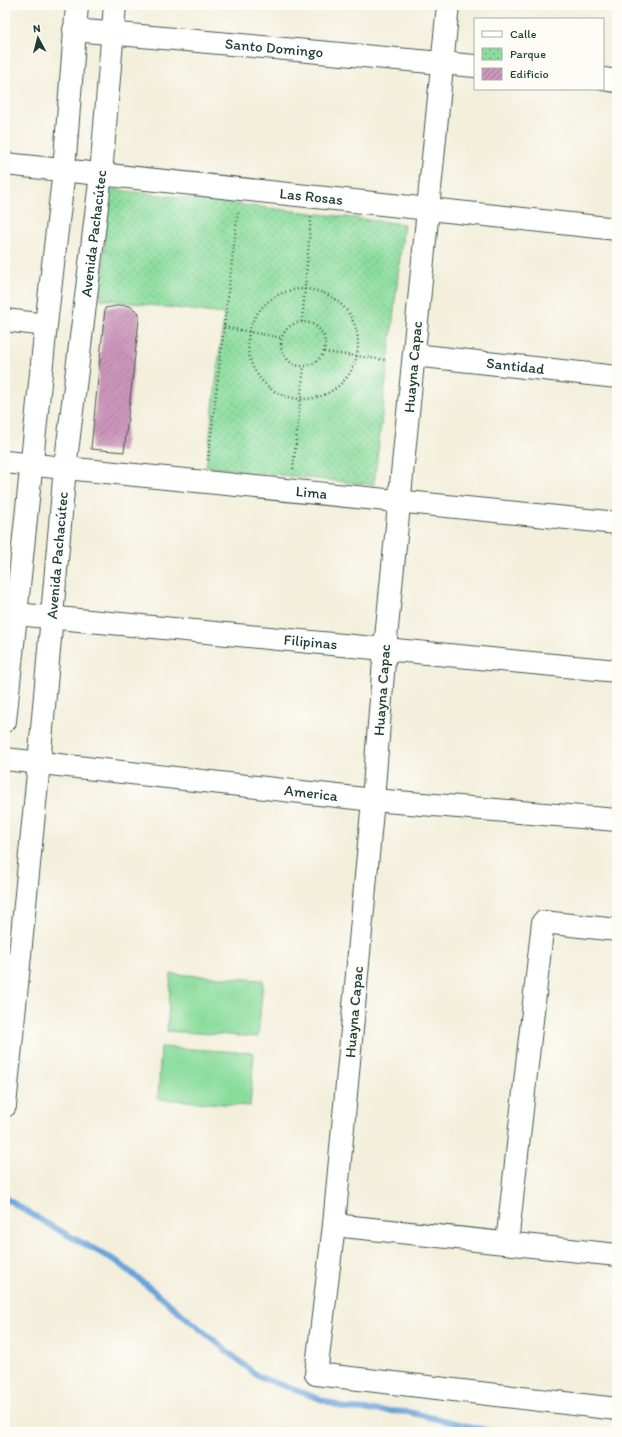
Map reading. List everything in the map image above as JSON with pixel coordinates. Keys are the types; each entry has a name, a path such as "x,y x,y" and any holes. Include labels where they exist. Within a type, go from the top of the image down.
{"street":[{"path":"5,721 11,613 32,465 64,170 77,5"},
{"name":"Avenida Pachacútec","path":"5,1106 14,918 39,763 66,468 101,174 115,5"},
{"name":"Huayna Capac","path":"448,5 441,63 385,648 374,800 334,1224 316,1374 617,1409"},
{"name":"Santo Domingo","path":"74,30 474,66"},
{"path":"604,79 617,81"},
{"name":"Las Rosas","path":"5,164 617,229"},
{"path":"5,320 46,325"},
{"name":"Santidad","path":"414,355 617,377"},
{"name":"Lima","path":"5,462 617,523"},
{"name":"Filipinas","path":"11,613 617,671"},
{"name":"America","path":"5,760 374,800 617,820"},
{"path":"507,1244 543,922 617,930"},
{"path":"334,1224 617,1255"}],"path":[{"path":"208,466 238,206"},
{"path":"302,322 311,215"},
{"path":"304,289 320,291 335,299 347,310 355,324 358,340 357,356 351,371 336,387 316,397 301,399 285,396 270,389 258,378 250,363 248,352 249,331 254,316 263,305 275,296 289,290 304,289"},
{"path":"302,322 313,324 319,329 325,342 324,352 317,361 304,366 290,362 284,356 282,350 282,338 286,329 292,324 302,322"},
{"path":"224,327 282,338"},
{"path":"324,352 386,360"},
{"path":"292,473 304,366"}],"green space":[{"path":"109,189 404,224 374,485 206,467 224,314 100,299"},
{"path":"171,974 263,980 258,1037 167,1031"},
{"path":"161,1047 254,1053 250,1106 158,1099"}],"building":[{"path":"123,305 130,306 139,313 124,452 91,449 105,308"}],"waterway":[{"path":"5,1198 51,1226 118,1262 259,1377 348,1409 408,1412 493,1432"}]}
